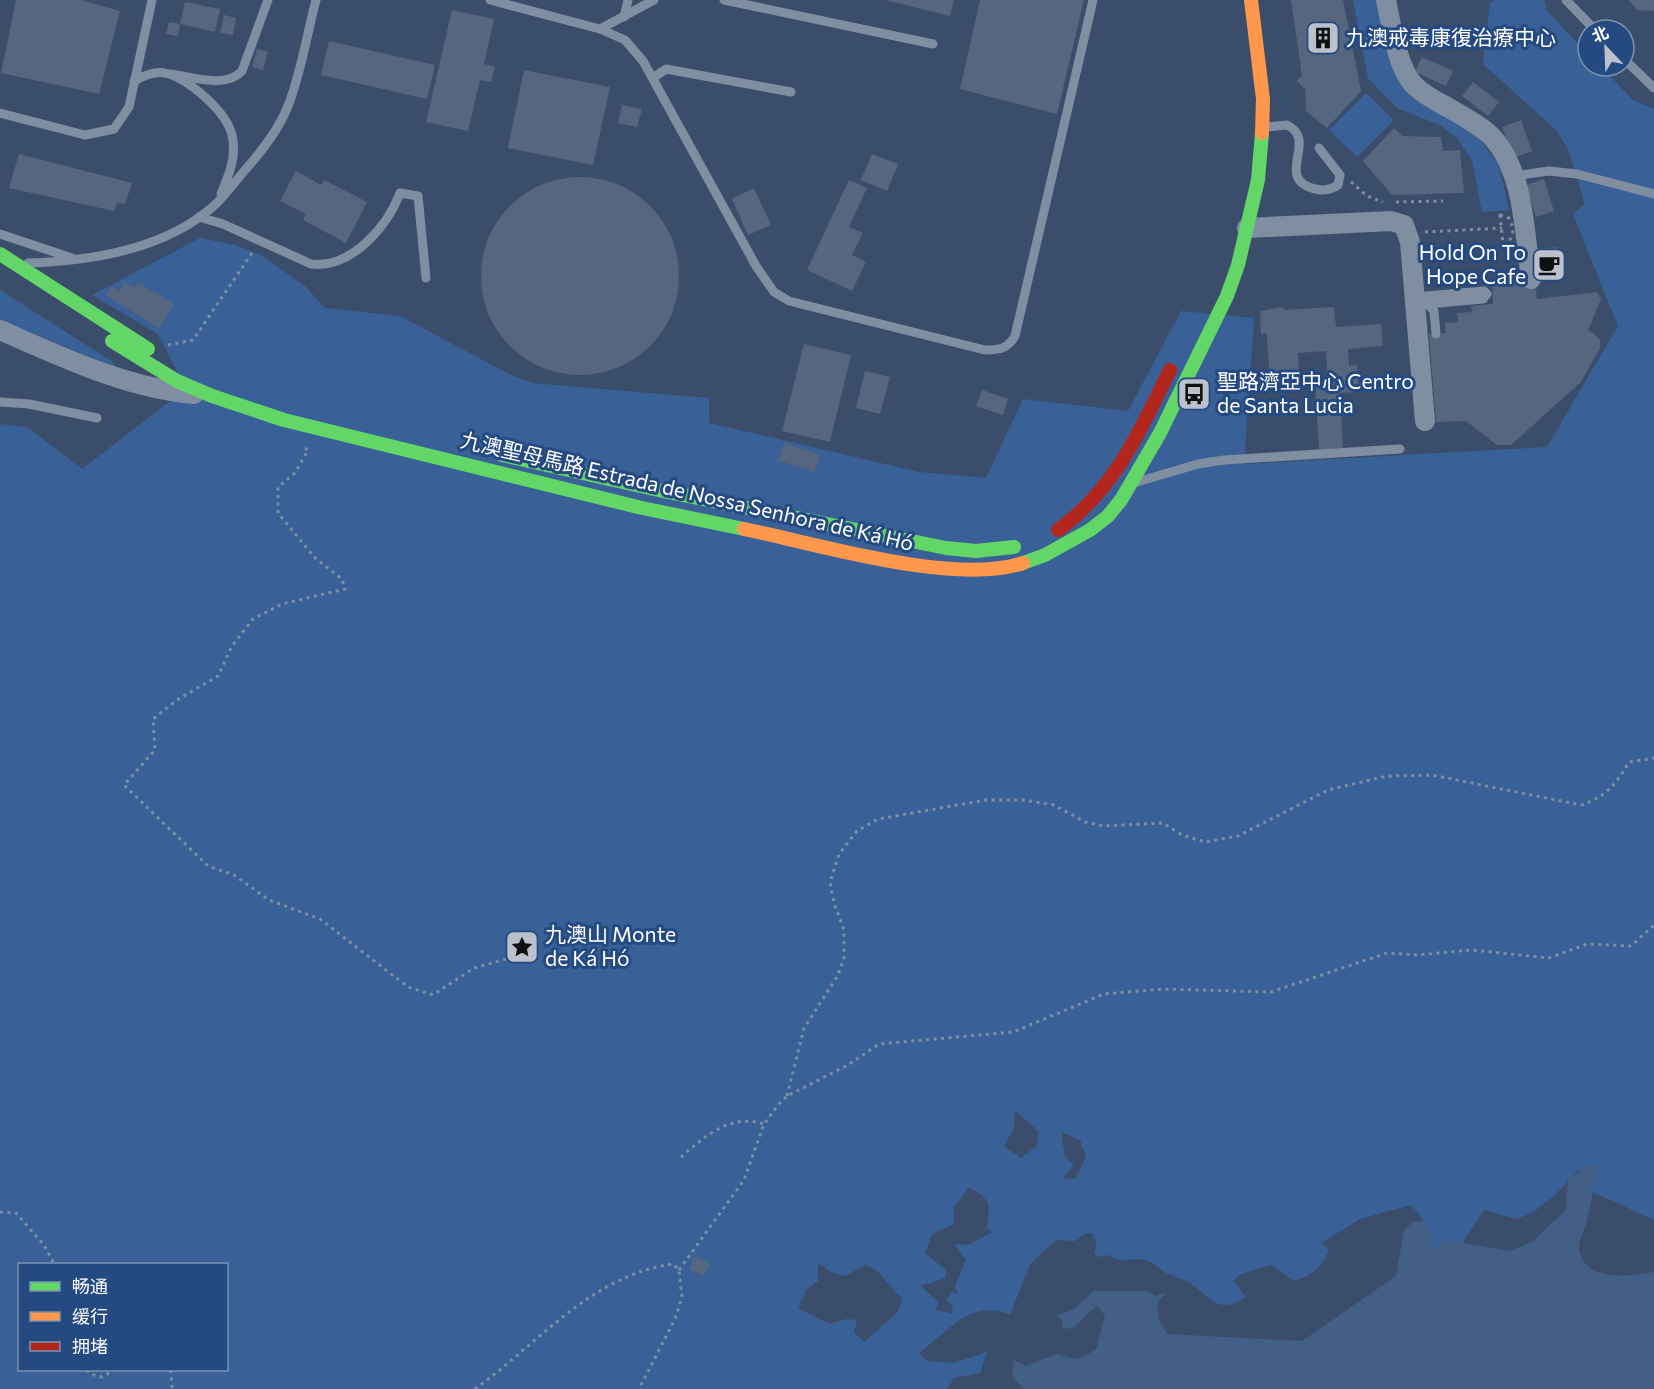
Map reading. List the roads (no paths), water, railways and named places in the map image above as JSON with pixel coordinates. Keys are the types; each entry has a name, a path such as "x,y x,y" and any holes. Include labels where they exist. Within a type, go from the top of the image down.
{"street":[{"name":"九澳聖母馬路 Estrada de Nossa Senhora de Ká Hó","path":"152,356 177,381 212,396 304,426 642,508 952,571 999,568 1045,555 1069,544 1108,516 1132,483 1160,434 1227,296 1238,265 1258,180 1263,128 1263,99 1251,0"},
{"path":"1386,0 1393,33 1407,76 1415,86 1478,126 1494,140 1514,176 1531,279"},
{"path":"1244,237 1391,221 1404,225 1427,304 1425,421"},
{"name":"九澳聖母馬路 Estrada de Nossa Senhora de Ká Hó","path":"1216,281 1244,237"},
{"path":"0,254 152,356"},
{"path":"0,269 152,356"},
{"path":"0,330 84,365 152,388 212,396"},
{"path":"1098,498 1126,459 1178,353"},
{"path":"231,388 249,393"},
{"name":"九澳聖母馬路 Estrada de Nossa Senhora de Ká Hó","path":"483,450 663,491 946,548 976,551 1000,550 1029,543"},
{"path":"1047,536 1070,522 1098,498 1120,486 1132,483"}],"lane":[{"path":"0,113 85,135 106,133 114,129 125,116 152,0"},
{"path":"134,81 150,74 166,73 219,81 237,77 242,71 268,0"},
{"path":"0,263 81,260 124,252 169,234 199,217 218,202 279,125 289,105 316,0"},
{"path":"490,0 600,29 625,40 643,61 756,266 774,291 789,301 985,350 1001,350 1009,345 1015,336 1093,0"},
{"path":"624,17 628,0"},
{"path":"600,29 654,0"},
{"path":"724,0 933,44"},
{"path":"1566,0 1583,18"},
{"path":"653,78 666,69 791,92"},
{"path":"1636,71 1654,88"},
{"path":"166,73 216,105 232,133 231,169 218,202"},
{"path":"1263,128 1287,124 1298,134 1300,142 1296,176 1302,183 1321,191 1333,189 1341,179 1337,168 1319,148"},
{"path":"1514,176 1549,171 1578,174 1654,194"},
{"path":"199,217 260,240 311,264 326,266 347,256 371,238 393,211 400,193 418,196 426,278"},
{"path":"0,234 81,260"},
{"path":"1484,291 1487,294 1483,299 1427,304 1484,291"},
{"path":"1427,304 1437,334"},
{"path":"0,402 29,404 97,418"},
{"path":"1132,483 1198,464 1224,460 1400,449"}],"place":[{"name":"九澳戒毒康復治療中心","path":"1323,38"},
{"name":"Hold On To Hope Cafe","path":"1549,265"},
{"name":"聖路濟亞中心 Centro de Santa Lucia","path":"1194,394"},
{"name":"九澳山 Monte de Ká Hó","path":"522,947"}]}
